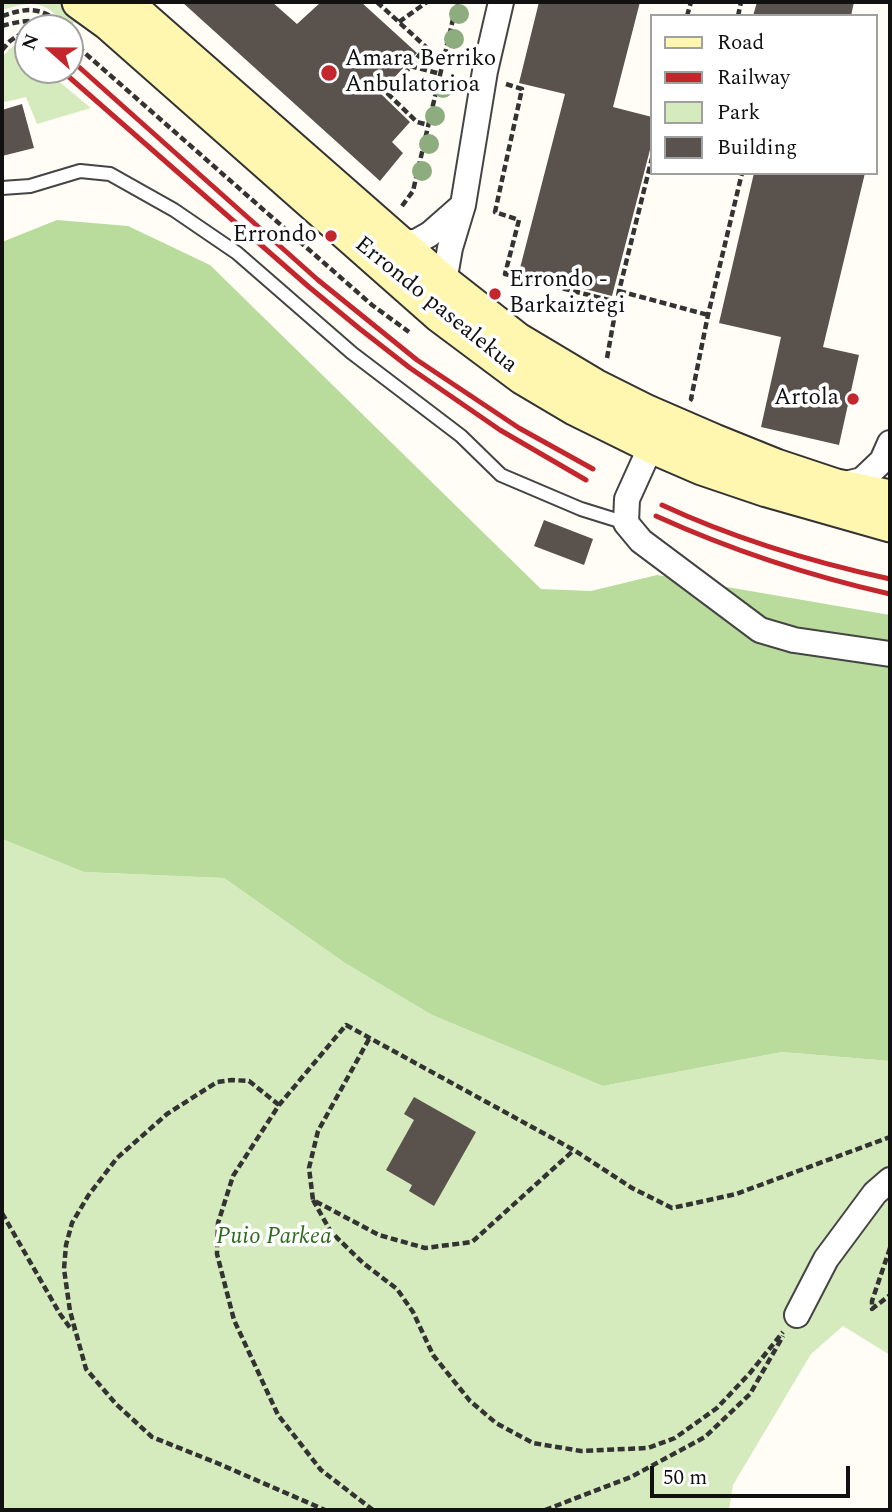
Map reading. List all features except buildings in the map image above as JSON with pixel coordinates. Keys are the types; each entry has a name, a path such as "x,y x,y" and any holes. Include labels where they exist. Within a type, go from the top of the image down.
{"main road":[{"name":"Errondo pasealekua","path":"125,2 444,282 518,340 596,386 647,412 776,466 836,486 890,498"},
{"name":"Errondo pasealekua","path":"68,11 108,23 439,315 522,377 576,409 702,468 767,491 890,525"}],"street":[{"path":"411,290 444,282 450,248 463,205 485,72 501,2"},
{"path":"398,242 416,242 430,234 463,205"},
{"path":"647,412 651,446 627,499 626,523 641,541 760,630 794,640 890,654"},
{"path":"836,486 862,480 882,461 890,444"},
{"path":"797,1315 826,1259 875,1193 890,1180"}],"lane":[{"path":"2,188 30,186 80,171 110,174 174,210 237,253 352,353 461,436 501,475 581,509 626,523"}],"path":[{"path":"377,2 426,47 388,94 417,122 428,125"},
{"path":"399,22 427,2"},
{"path":"401,207 413,191 457,2"},
{"path":"2,16 22,9 46,13 68,11"},
{"path":"410,66 441,74"},
{"path":"508,77 506,85 522,89 495,212 519,220 505,274 617,302"},
{"path":"606,362 619,291 650,166"},
{"path":"691,399 742,175"},
{"path":"619,291 709,315"},
{"path":"679,394 703,403"},
{"path":"373,1510 321,1470 278,1415 234,1320 217,1254 218,1223 233,1176 279,1105 346,1025 574,1150 632,1188 672,1208 736,1194 890,1137"},
{"path":"369,1038 318,1131 309,1168 313,1200 331,1232 363,1263 397,1289 413,1312 433,1355 470,1401 496,1423 533,1443 581,1451 648,1448 675,1438 717,1408 750,1373 797,1315"},
{"path":"279,1105 248,1081 232,1080 217,1082 167,1114 117,1158 88,1196 72,1223 66,1245 64,1269 74,1329 86,1369 116,1404 152,1437 326,1510"},
{"path":"313,1200 379,1236 425,1248 472,1241 574,1150"},
{"path":"2,1213 60,1314 71,1329 74,1329"},
{"path":"890,1248 872,1301 872,1309 890,1295"},
{"path":"545,1510 631,1477 705,1437 750,1394 797,1315"}],"green space":[{"path":"58,2 78,14 55,14 36,4 2,10 2,4"},
{"path":"14,46 14,84 62,84 91,108 37,124 26,97 5,102 2,99 2,60"},
{"path":"57,220 128,226 210,265 541,589 591,591 657,575 890,615 890,1061 782,1052 603,1086 432,1015 345,963 224,878 84,872 2,839 2,242"},
{"name":"Puio Parkea","path":"2,839 84,872 224,878 345,963 432,1015 603,1086 782,1052 890,1061 890,1355 843,1326 811,1354 733,1485 729,1510 2,1510"}],"railway":[{"path":"84,71 318,280 417,360 519,428 593,469"},
{"path":"77,84 309,287 410,368 500,430 586,480"},
{"path":"662,505 717,529 774,548 890,579"},
{"path":"656,516 771,561 890,594"}],"place":[{"name":"Amara Berriko Anbulatorioa","path":"329,73"},
{"name":"Errondo","path":"331,236"},
{"name":"Errondo - Barkaiztegi","path":"495,294"},
{"name":"Artola","path":"853,399"}]}
